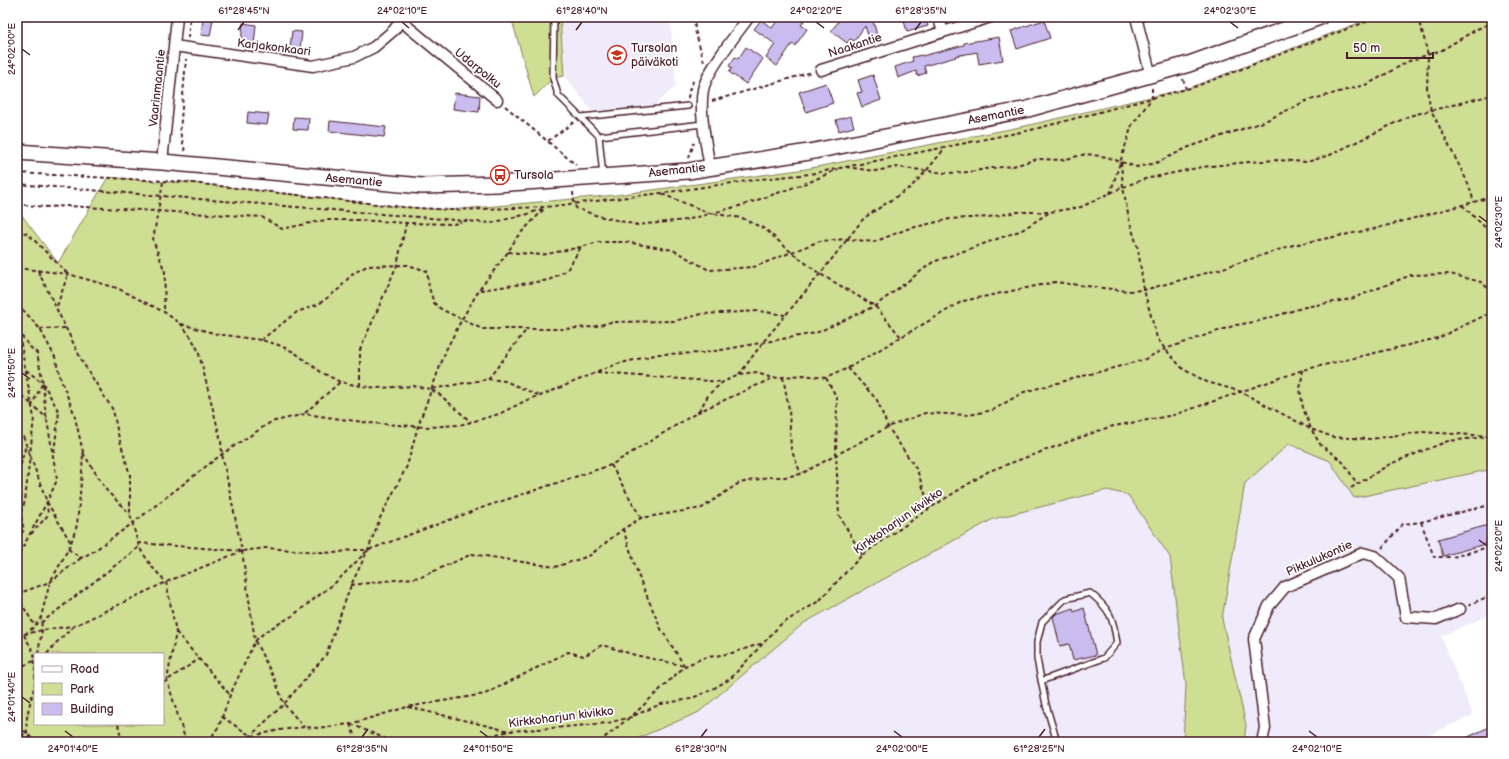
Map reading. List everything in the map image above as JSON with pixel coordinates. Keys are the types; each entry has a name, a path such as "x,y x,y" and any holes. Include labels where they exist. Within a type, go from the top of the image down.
{"main road":[{"name":"Asemantie","path":"17,152 186,164 422,186 489,184 688,171 809,152 1028,109 1151,76 1320,17"}],"street":[{"name":"Vaarinmaantie","path":"162,162 177,17"},
{"path":"710,167 702,104 703,90 707,77 749,17"},
{"path":"938,17 943,31"},
{"name":"Naakantie","path":"821,70 991,17"},
{"path":"1136,17 1151,76"},
{"name":"Karjakonkaari","path":"174,46 313,66 354,57 374,47 394,30 402,19"},
{"name":"Udarpolku","path":"402,19 497,100"},
{"name":"Pikkulukontie","path":"1262,742 1265,728 1254,639 1269,606 1285,587 1363,553 1375,556"},
{"path":"1375,556 1400,578 1406,617 1436,619 1460,609"}],"lane":[{"path":"554,17 553,78 558,95 599,136 603,177"},
{"path":"581,117 688,106"},
{"path":"599,136 704,124"},
{"path":"1041,681 1104,658 1117,644 1114,623 1104,604 1090,593 1064,599 1042,622 1037,642 1037,659 1041,681 1046,705 1057,742"}],"path":[{"path":"184,182 186,164 185,151 180,132 186,48 190,17"},
{"path":"694,17 695,30 704,62"},
{"path":"1417,17 1428,55 1427,90 1431,110 1468,183 1474,202"},
{"path":"574,203 576,208 595,215 637,225 686,220 743,205 812,181 844,167 875,171 897,167 945,173 970,172 1013,166 1038,159 1062,160 1086,154 1107,157 1137,167 1156,163 1189,147 1263,122 1306,101 1368,84 1409,61 1442,50 1477,29 1492,23"},
{"path":"702,104 821,70"},
{"path":"508,252 542,255 598,242 626,242 673,250 709,270 754,267 820,241 847,239 874,242 907,229 950,219 989,217 1017,212 1050,212 1081,207 1123,187 1145,179 1202,168 1269,161 1307,162 1330,155 1409,116 1492,95"},
{"path":"1110,194 1132,125 1152,98"},
{"name":"Udarpolku","path":"497,100 577,166 582,178"},
{"path":"548,142 581,117"},
{"path":"739,375 763,342 820,274 864,218 911,187 945,147"},
{"path":"1121,162 1123,187 1129,219 1138,249 1144,290 1157,338 1183,369 1207,382 1238,392 1311,429 1332,437 1370,439 1421,432 1492,436"},
{"path":"163,182 153,240 165,272 164,312"},
{"path":"17,184 491,223 528,214 546,207 517,237 508,252 479,290 446,350 418,426 407,466 380,518 368,550 351,585 326,654 284,704 244,742"},
{"path":"661,193 709,213 742,218 765,229 791,252 820,274 876,306 901,337"},
{"path":"138,543 242,551 266,548 334,553 352,550 368,550 487,506 611,465 698,412 773,378 803,375 826,378 848,368 963,301 1055,282 1127,291 1144,290 1214,271 1293,245 1374,229 1492,197"},
{"path":"17,204 44,207 68,206 157,210 262,217 282,229 325,220 358,220 406,224 454,224 463,221"},
{"path":"1462,205 1492,234"},
{"path":"35,626 17,595 50,582 81,558 94,551 133,523 222,454 271,422 305,414 370,423 418,426 435,426 471,422 499,414 531,398 540,396 617,364 658,354 704,353 816,333 876,306 933,262 1022,230 1050,212"},
{"path":"360,386 360,350 397,265 406,224"},
{"path":"17,230 28,234 68,274"},
{"path":"479,290 549,280 567,270 581,247"},
{"path":"261,340 297,312 319,304 339,289 352,274 367,266 408,265 427,271 429,288 434,304 441,309 482,329 526,330 593,327 611,322 674,321 702,314 759,311 785,315"},
{"path":"17,268 68,274 117,288 164,312 181,324 191,337 198,350 222,441 222,454 242,551 255,641 275,680 284,704 304,727"},
{"path":"38,271 57,306 83,363 113,410 118,434 130,475 130,514 139,547 152,567 166,582 176,632 167,680 186,742"},
{"path":"57,306 68,274"},
{"path":"351,585 421,577 472,554 555,567 589,556 623,529 641,518 702,508 739,483 769,477 785,478 801,474 888,426 925,413 969,415 993,410 1024,392 1143,360 1165,349 1236,325 1259,321 1305,307 1351,299 1411,275 1450,274 1481,282 1492,292"},
{"path":"17,305 40,329 55,357 65,392 74,413 83,452 77,525 71,543 50,582 41,622 42,630 38,653"},
{"name":"Kirkkoharjun kivikko","path":"462,742 510,731 565,728 608,723 631,717 661,704 690,699 711,690 730,679 780,625 819,601 862,555 930,508 989,471 1109,427 1174,415 1303,370 1438,338 1492,312"},
{"path":"181,324 217,334 261,340 276,344 294,352 321,372 340,382 378,388 414,386 431,389 488,379 505,380 540,396"},
{"path":"40,329 66,328"},
{"path":"17,523 25,501 34,418 18,330"},
{"path":"17,558 57,480 43,383 37,353 30,347 18,330"},
{"path":"488,379 526,330"},
{"path":"848,368 877,400 888,426 917,470 930,508"},
{"path":"26,370 43,383 59,412 53,455"},
{"path":"1303,370 1300,389 1303,408 1311,429 1320,444 1344,463 1357,484"},
{"path":"596,373 723,382"},
{"path":"698,412 709,394 723,382 739,375 757,373 773,378"},
{"path":"783,377 788,409 791,449 801,474"},
{"path":"826,378 837,398 836,455 839,515 862,555"},
{"path":"305,414 340,382"},
{"path":"32,405 43,383"},
{"path":"431,389 471,422"},
{"path":"17,392 47,419"},
{"path":"17,433 23,436 47,502 71,543"},
{"path":"1351,488 1390,464 1448,441 1492,436"},
{"path":"17,539 24,530 20,514 18,489 22,457 26,445"},
{"path":"83,452 107,491 130,514"},
{"path":"611,465 641,518"},
{"path":"29,536 48,515 47,502"},
{"path":"1375,556 1404,524 1421,522 1486,506 1492,511"},
{"path":"1421,522 1434,556 1453,557 1492,546"},
{"path":"623,529 640,580 661,629 685,666"},
{"path":"41,622 139,547"},
{"path":"68,548 81,558"},
{"path":"208,742 218,726 230,695 255,641 266,631 292,616 335,583 368,550"},
{"path":"49,653 56,643 74,626 166,582 242,551"},
{"path":"1460,609 1492,595"},
{"path":"24,635 35,626 42,617"},
{"path":"17,636 42,630 74,626"},
{"path":"176,632 230,695"},
{"path":"17,668 34,661 34,653 24,635"},
{"path":"599,742 631,717 685,666 703,658 732,653 764,643"},
{"path":"222,717 251,736 304,727 317,728 350,724 407,706 485,694 568,652 584,656 602,645 635,655 685,666"},
{"path":"164,682 199,659"},
{"path":"30,742 26,732 34,684"},
{"path":"407,706 510,731"},
{"path":"350,724 357,742"},
{"path":"350,724 393,742"},
{"path":"118,725 122,742"},
{"path":"17,728 26,732 35,742"},
{"path":"497,742 510,731"},
{"path":"17,742 26,732"}],"shaded area":[{"name":"Tursolan päiväkoti","path":"560,17 670,17 676,86 655,105 592,111 564,76"},
{"path":"1289,444 1330,461 1354,498 1489,470 1492,480 1492,614 1441,636 1473,715 1414,742 1244,742 1246,725 1222,619 1245,483"},
{"path":"1107,490 1128,495 1170,557 1186,685 1183,742 629,742 699,712 804,623 993,519"}],"green space":[{"path":"511,17 560,17 564,76 553,78 534,97"},
{"path":"1374,17 1492,17 1492,480 1488,470 1354,498 1330,461 1289,444 1245,483 1222,619 1246,725 1244,742 1183,742 1186,685 1170,557 1128,495 1107,490 993,519 804,623 699,712 629,742 17,742 17,209 58,263 108,177 163,182 184,182 402,207 451,210 616,195 806,169 1025,126 1189,88"}],"building":[{"path":"780,17 798,17 804,21 801,25 807,29 795,46 792,44 777,66 766,58 775,44 754,29 761,20 772,28"},
{"path":"842,17 872,17 878,39 870,42 865,26 854,41 850,39 847,43 831,31"},
{"path":"903,17 925,17 928,26 907,32"},
{"path":"203,19 213,20 210,36 201,35"},
{"path":"1044,20 1050,38 1017,49 1011,31"},
{"path":"243,23 256,25 254,45 241,43"},
{"path":"292,31 302,32 300,50 290,49"},
{"path":"999,37 1003,60 979,64 977,52 955,56 956,57 924,66 926,73 917,76 916,71 898,78 895,67 913,61 912,57 922,56 964,45 964,43"},
{"path":"746,47 763,59 746,84 729,72 732,68 729,66 735,57 738,59"},
{"path":"873,75 881,100 862,107 857,93 862,92 858,80"},
{"path":"826,83 833,103 806,112 799,92"},
{"path":"455,93 480,96 479,112 453,109"},
{"path":"248,112 269,114 267,125 247,123"},
{"path":"851,116 854,127 839,131 836,120"},
{"path":"294,117 309,118 308,130 293,129"},
{"path":"330,121 386,127 384,137 329,131"},
{"path":"1492,524 1492,542 1443,556 1438,539"},
{"path":"1073,608 1074,612 1084,608 1096,655 1073,660 1069,644 1060,646 1053,617 1056,614"},
{"path":"1489,727 1492,734 1492,742 1458,742"}],"place":[{"name":"Tursolan päiväkoti","path":"617,55"},
{"name":"Tursola","path":"500,175"}]}
